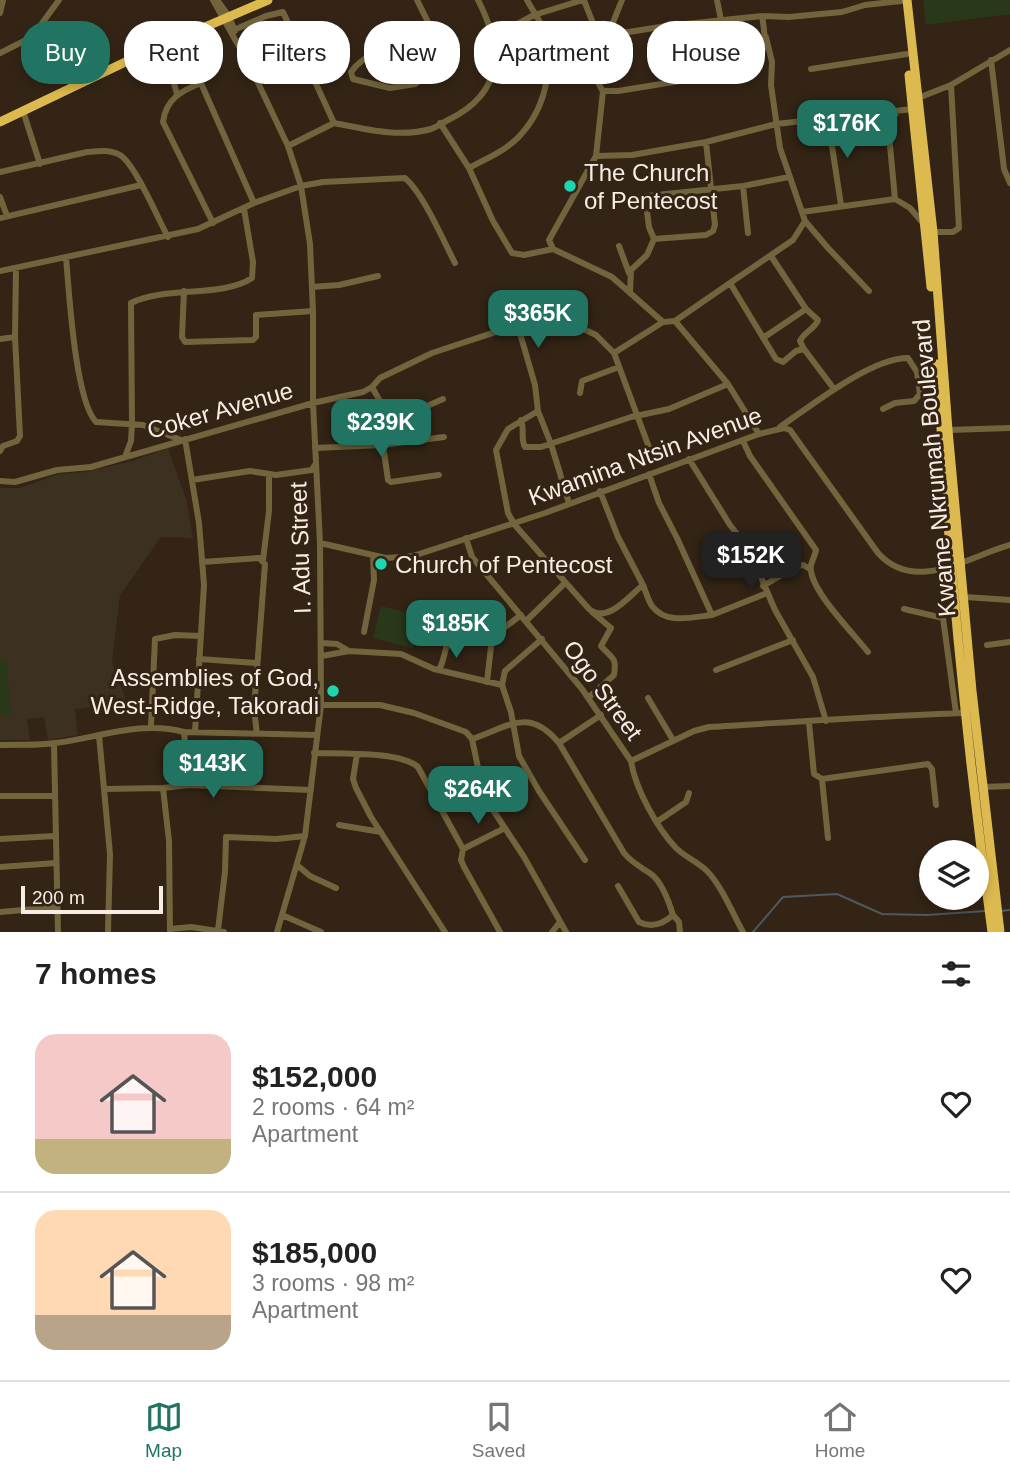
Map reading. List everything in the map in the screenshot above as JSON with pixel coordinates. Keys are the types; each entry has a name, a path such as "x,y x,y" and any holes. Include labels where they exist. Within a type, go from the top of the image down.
{"highway":[{"name":"Kwame Nkrumah Boulevard","path":"901,0 929,229 960,713 993,903"},
{"name":"Kwame Nkrumah Boulevard","path":"907,0 972,691 984,788 995,928"},
{"path":"223,23 255,10 265,1"},
{"path":"0,122 124,64"}],"street":[{"path":"0,13 3,0"},
{"path":"0,53 32,37 59,0"},
{"path":"215,0 237,40"},
{"path":"416,0 426,21"},
{"path":"478,0 487,21"},
{"path":"469,168 501,150 523,132 544,95 547,57 541,23 527,0"},
{"path":"523,21 584,0 592,21"},
{"path":"614,21 622,0"},
{"path":"717,0 720,20"},
{"path":"633,32 762,16 789,17 842,12 865,5 901,0"},
{"path":"228,21 284,12 334,123"},
{"path":"762,16 772,62 771,85 776,124 789,177 805,221 869,291"},
{"path":"228,21 237,40"},
{"path":"430,28 429,44 435,62 425,78 415,84 390,88 353,79 351,72 361,61 430,28"},
{"path":"603,91 618,91 748,70 760,60 766,37"},
{"path":"918,97 951,85 1010,50"},
{"path":"811,69 907,54"},
{"path":"991,60 1004,169 1010,183"},
{"path":"174,84 177,94"},
{"path":"199,84 177,94 167,107 163,122 213,222"},
{"path":"201,84 254,203"},
{"name":"I. Adu Street","path":"258,84 288,146 302,186 310,243 313,403 320,543 321,705 305,836 277,932"},
{"path":"288,146 334,123 379,132 432,128 472,106 489,84"},
{"path":"553,249 549,240 596,156 603,91 598,84"},
{"path":"802,212 895,200 910,208 929,229 953,232 959,228 951,85"},
{"path":"596,156 632,155 706,142 776,124 913,109"},
{"path":"23,111 40,164"},
{"path":"895,200 889,135 897,111"},
{"path":"828,120 841,205"},
{"path":"440,123 469,168 512,253 524,255 553,249 612,277 663,322"},
{"path":"654,239 706,235 713,231 715,225 706,142"},
{"path":"0,172 87,152 111,151 126,160 167,237"},
{"path":"618,198 743,186 789,177"},
{"path":"0,271 198,229 254,203 302,186 347,180 405,178 421,200 455,263"},
{"path":"0,197 3,217 60,206 141,185"},
{"path":"743,186 748,233"},
{"path":"630,293 632,268 647,255 654,239 649,227 645,196"},
{"path":"125,457 131,441 132,424 131,303 184,291 233,286 251,278 254,274 253,262 244,209"},
{"path":"650,450 614,353 663,322 676,321 771,256 793,240 805,221"},
{"path":"619,246 630,275"},
{"path":"771,256 818,323 801,337 800,341 834,389"},
{"path":"66,257 73,336 86,404 96,422 149,427 183,439 192,480 204,585 195,732"},
{"path":"0,451 4,446 18,441 20,436 15,337 16,268"},
{"path":"312,287 339,285 378,276"},
{"path":"730,283 779,362 804,349"},
{"path":"184,291 182,337 185,342 253,340 256,337 256,315 313,311"},
{"path":"763,338 806,309"},
{"name":"Coker Avenue","path":"0,481 15,482 57,470 91,467 313,403 363,392 380,378 432,353 544,316 560,318 596,335 614,353"},
{"path":"676,321 728,384 759,434"},
{"path":"517,323 536,385 538,411 569,503"},
{"path":"0,339 15,337"},
{"path":"777,429 834,389 883,361 908,358 917,372 920,394 914,401 895,403 883,409"},
{"path":"580,393 582,381 619,367"},
{"path":"521,420 525,446 541,447 685,403 728,384"},
{"path":"372,387 387,410 391,422 386,444 388,480 391,482 439,475"},
{"path":"391,422 443,399"},
{"path":"538,411 508,429 496,450 509,513 514,524 592,612 611,628 601,646 614,658 614,675 588,698"},
{"path":"948,430 1010,428"},
{"name":"Kwamina Ntsin Avenue","path":"320,543 395,559 412,556 514,524 777,429 790,430 886,562 903,571 919,574 1010,545"},
{"path":"315,448 444,437"},
{"path":"131,441 142,452"},
{"path":"743,441 772,489 816,550 810,569"},
{"path":"689,459 730,525 749,549 765,589 813,677 826,721"},
{"path":"192,480 250,471 269,475 307,472 312,470 316,463"},
{"path":"649,474 659,503 712,615"},
{"path":"257,734 254,709 256,663 269,511 269,475"},
{"path":"600,491 652,606 663,615 678,619 712,615 765,589 797,566 803,565 810,569 818,587 840,619 868,652"},
{"name":"Ogo Street","path":"466,538 472,556 588,698 631,761 673,740 709,727 960,713"},
{"path":"364,632 374,580 373,555"},
{"path":"202,562 263,560"},
{"path":"492,637 523,618 565,583"},
{"path":"592,612 613,611 643,585"},
{"path":"965,597 1010,600"},
{"path":"904,609 943,618 960,713"},
{"path":"439,670 449,636 456,624 471,624 492,637"},
{"path":"151,726 155,639 175,635 200,636"},
{"path":"487,682 492,637"},
{"path":"542,639 505,671 502,685 511,712 519,756 585,860"},
{"path":"716,670 793,640"},
{"path":"986,645 1010,642"},
{"path":"322,643 349,650"},
{"path":"321,656 349,650 401,654 439,670 502,685"},
{"path":"199,659 256,663"},
{"path":"648,698 673,740"},
{"path":"321,705 380,705 466,732 472,739 482,787 566,932"},
{"path":"511,712 547,729 559,743 624,853 653,876 662,888 673,915 679,922 680,932"},
{"path":"559,743 601,715"},
{"path":"472,739 526,720"},
{"path":"809,723 814,774 822,779 928,764 932,769 936,805"},
{"path":"0,745 54,744 151,726 184,732 316,735"},
{"path":"184,732 188,785"},
{"path":"99,735 110,853 108,932"},
{"path":"54,744 58,932"},
{"path":"314,753 375,754 413,762 426,780 463,849 461,860 464,867 500,932"},
{"path":"357,754 354,783 381,832 445,932"},
{"path":"631,761 633,777 658,821 676,848 708,872 743,932"},
{"path":"822,779 828,838"},
{"path":"105,789 188,785 311,790"},
{"path":"984,788 1010,786"},
{"path":"163,788 169,841 170,930 184,927 221,931 226,836 276,839 305,836"},
{"path":"658,821 686,802 689,793"},
{"path":"0,796 55,796"},
{"path":"340,825 381,832"},
{"path":"463,849 505,828"},
{"path":"0,839 55,836"},
{"path":"0,867 57,863"},
{"path":"297,866 310,876 336,888"},
{"path":"618,886 639,922 648,926 665,921 673,915"},
{"path":"0,912 57,907"},
{"path":"282,915 321,932"},
{"path":"552,932 560,922"},
{"path":"652,925 658,932"}],"shaded area":[{"path":"168,448 186,499 193,538 161,537 120,595 112,662 127,703 75,709 78,735 48,740 44,717 27,719 30,740 0,740 0,488 19,488 59,474 86,472 136,460"}],"green space":[{"path":"923,0 1010,0 1010,14 926,25"},
{"path":"381,606 421,616 413,648 373,638"},
{"path":"6,660 11,715 0,716 0,661"}],"waterway":[{"path":"753,932 783,897 837,894 882,914 927,915 985,911"},
{"path":"1001,911 1010,910"}],"place":[{"name":"The Church of Pentecost","path":"570,186"},
{"name":"Church of Pentecost","path":"381,564"},
{"name":"Assemblies of God, West-Ridge, Takoradi","path":"333,691"}]}
